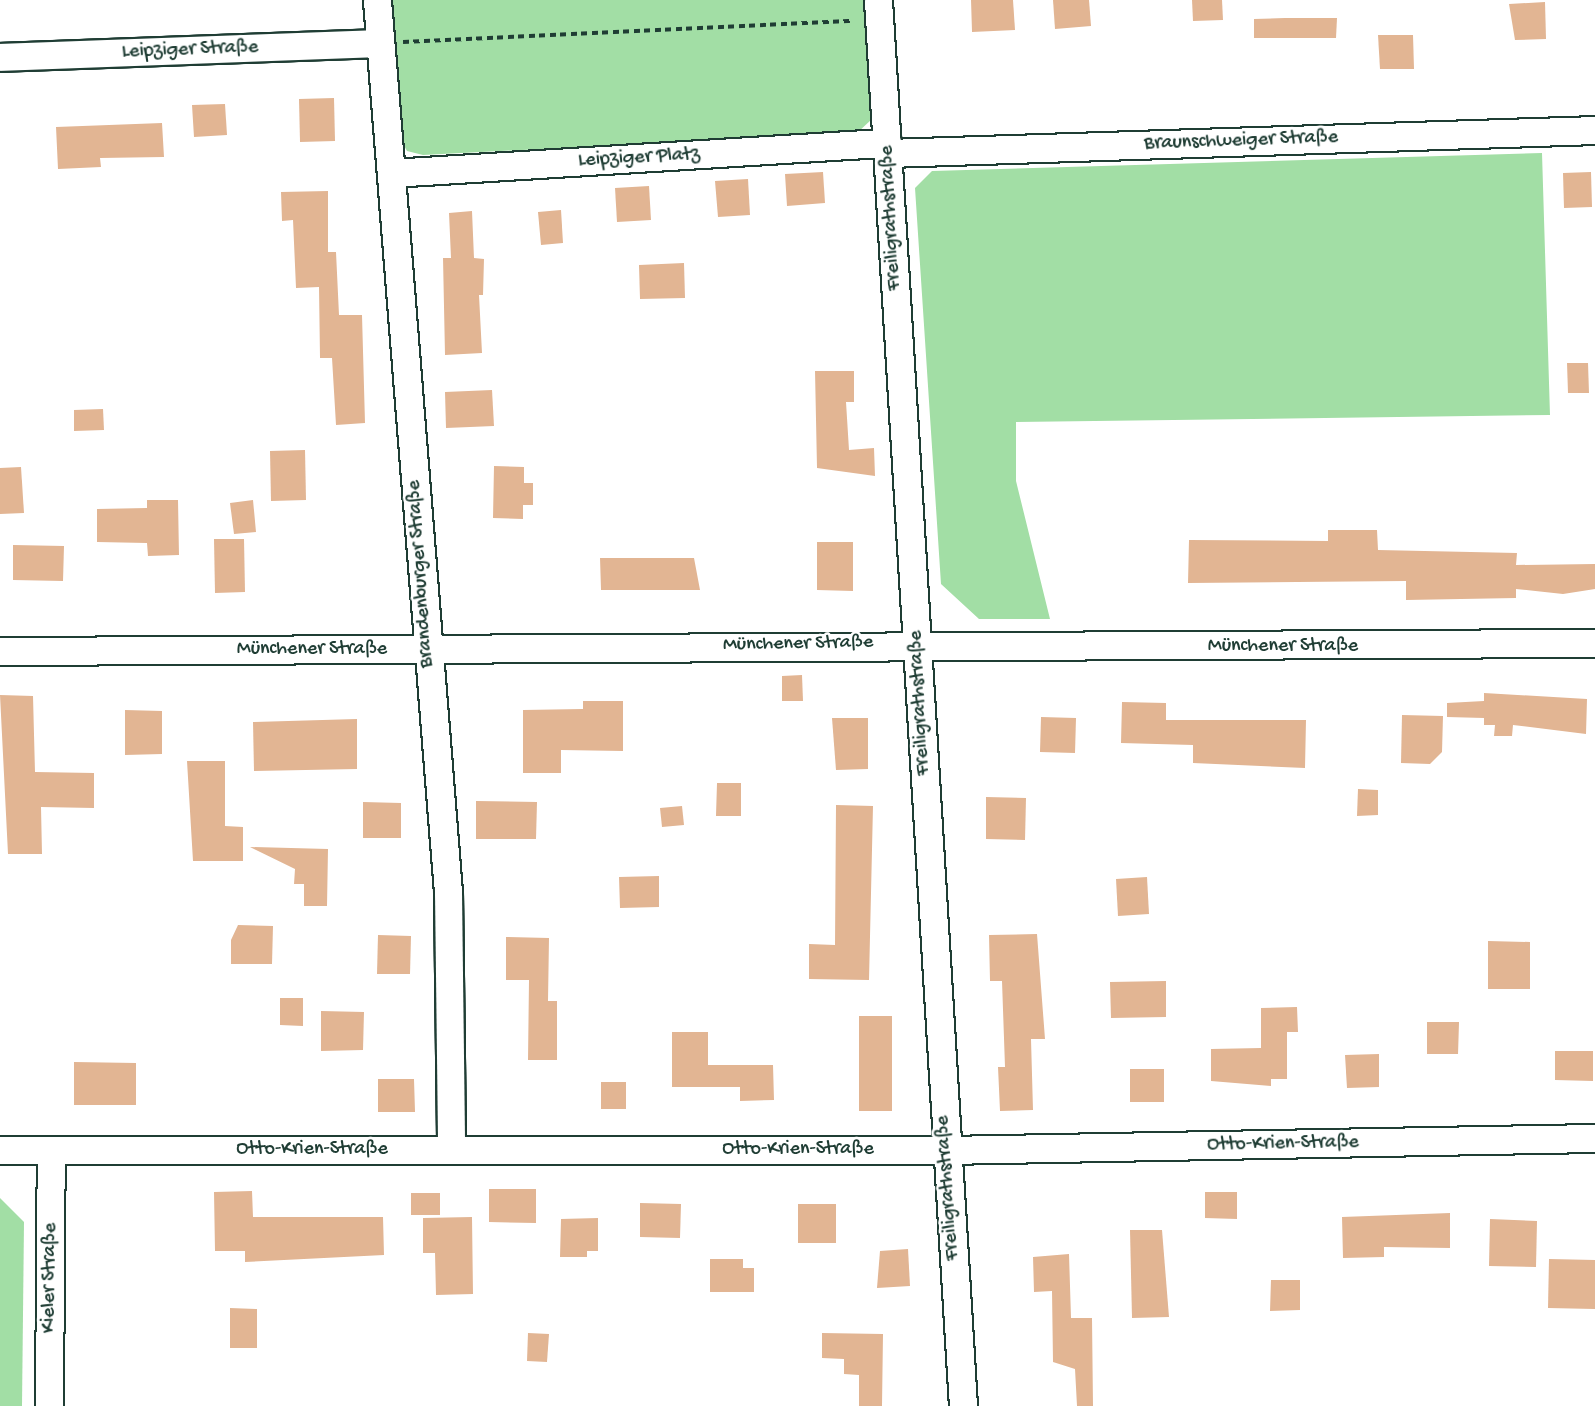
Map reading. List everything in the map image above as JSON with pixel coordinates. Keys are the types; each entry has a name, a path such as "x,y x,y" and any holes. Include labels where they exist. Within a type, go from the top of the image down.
{"street":[{"name":"Brandenburger Straße","path":"377,0 426,649 448,892 451,1148"},
{"name":"Freiligrathstraße","path":"878,10 945,1150 963,1406"},
{"name":"Leipziger Straße","path":"0,57 380,43"},
{"name":"Braunschweiger Straße","path":"887,148 1595,130"},
{"name":"Leipziger Platz","path":"391,173 887,148"},
{"name":"Münchener Straße","path":"0,651 1595,643"},
{"name":"Otto-Krien-Straße","path":"0,1150 451,1148 945,1150 1595,1138"},
{"name":"Kieler Straße","path":"49,1406 51,1150"}],"path":[{"path":"380,43 878,10"}],"green space":[{"path":"388,0 864,0 872,119 857,133 423,155 407,151 399,137"},
{"path":"1542,153 1550,415 1016,422 1016,481 1050,619 979,619 941,584 915,188 932,171"},
{"path":"0,1198 24,1222 22,1406 0,1406"}],"building":[{"path":"971,0 1013,0 1015,30 972,32"},
{"path":"1053,0 1089,0 1091,26 1055,29"},
{"path":"1192,0 1222,0 1223,20 1193,21"},
{"path":"1545,2 1546,39 1515,40 1509,4"},
{"path":"1337,18 1336,38 1254,38 1254,19"},
{"path":"1378,35 1413,35 1414,69 1380,69"},
{"path":"334,98 335,141 300,142 299,99"},
{"path":"225,104 227,135 194,137 192,105"},
{"path":"162,123 164,157 100,158 101,167 58,169 56,127"},
{"path":"823,172 825,203 787,206 785,174"},
{"path":"1591,172 1592,207 1564,208 1563,173"},
{"path":"748,179 750,215 718,217 715,181"},
{"path":"649,186 651,220 617,222 615,188"},
{"path":"328,191 328,252 336,252 339,315 362,315 365,423 336,425 332,358 320,358 319,287 296,288 293,220 282,221 281,192"},
{"path":"561,210 563,243 541,245 538,212"},
{"path":"472,211 474,258 484,259 483,295 479,295 482,353 445,355 443,258 451,258 449,213"},
{"path":"684,263 685,298 640,299 639,265"},
{"path":"1567,363 1588,363 1589,393 1568,393"},
{"path":"815,371 854,371 854,402 846,402 849,450 874,448 875,476 817,468"},
{"path":"492,390 494,426 446,428 445,392"},
{"path":"103,409 104,430 74,431 74,410"},
{"path":"305,450 306,500 271,501 270,451"},
{"path":"494,466 524,467 524,483 533,483 533,505 523,505 523,519 493,518"},
{"path":"21,467 24,513 0,514 0,468"},
{"path":"147,500 178,500 179,555 148,556 147,543 97,542 97,509 147,508"},
{"path":"253,500 256,532 234,534 230,503"},
{"path":"1328,530 1377,530 1378,550 1517,553 1516,565 1595,564 1595,589 1563,594 1516,589 1516,598 1406,600 1406,581 1188,583 1189,540 1328,541"},
{"path":"214,539 244,539 245,592 215,593"},
{"path":"817,542 853,542 853,591 817,590"},
{"path":"13,545 64,546 63,581 13,580"},
{"path":"600,558 694,558 700,590 601,590"},
{"path":"802,675 803,701 782,701 782,676"},
{"path":"1484,693 1587,699 1586,734 1513,725 1512,736 1494,736 1495,725 1484,725 1484,718 1447,717 1447,703 1484,701"},
{"path":"0,695 33,696 35,772 94,773 94,808 41,807 42,854 8,854"},
{"path":"583,701 623,701 623,751 561,750 561,773 523,773 523,710 583,709"},
{"path":"1122,702 1166,703 1166,720 1306,720 1305,768 1193,763 1193,745 1121,743"},
{"path":"125,710 162,711 162,754 125,755"},
{"path":"1402,715 1443,716 1442,752 1430,764 1401,763"},
{"path":"1041,717 1076,718 1075,753 1040,752"},
{"path":"832,718 868,718 868,769 836,770"},
{"path":"357,719 357,769 254,771 253,722"},
{"path":"187,761 225,761 225,826 243,827 243,861 193,861"},
{"path":"717,783 741,783 741,816 716,816"},
{"path":"1358,789 1378,790 1378,815 1357,816"},
{"path":"986,797 1026,798 1025,840 986,839"},
{"path":"476,801 537,802 536,839 476,839"},
{"path":"363,802 401,803 401,838 363,838"},
{"path":"836,805 873,806 869,980 809,979 809,944 835,945"},
{"path":"682,806 684,825 662,827 660,808"},
{"path":"250,847 328,849 327,906 304,906 304,884 294,884 295,869"},
{"path":"659,876 659,907 620,908 619,877"},
{"path":"1147,877 1149,914 1118,916 1116,879"},
{"path":"238,925 273,926 272,964 231,964 231,940"},
{"path":"1037,934 1045,1039 1031,1039 1033,1110 1000,1111 998,1067 1005,1067 1002,981 990,981 989,935"},
{"path":"378,935 411,936 410,974 377,974"},
{"path":"506,937 549,938 548,1001 557,1001 557,1060 528,1060 529,980 506,980"},
{"path":"1488,941 1530,942 1530,989 1488,989"},
{"path":"1166,981 1166,1017 1111,1018 1110,982"},
{"path":"280,998 303,998 303,1026 280,1025"},
{"path":"1297,1007 1298,1032 1287,1032 1287,1079 1271,1079 1271,1086 1211,1081 1211,1049 1261,1048 1261,1008"},
{"path":"321,1011 364,1012 363,1050 321,1051"},
{"path":"859,1016 892,1016 892,1111 859,1111"},
{"path":"1427,1022 1459,1022 1458,1054 1427,1054"},
{"path":"672,1032 708,1032 708,1065 773,1065 774,1100 740,1101 740,1087 672,1087"},
{"path":"1555,1051 1593,1051 1593,1081 1555,1080"},
{"path":"1379,1054 1379,1087 1347,1088 1345,1055"},
{"path":"74,1062 136,1063 136,1105 74,1105"},
{"path":"1130,1069 1164,1069 1164,1102 1130,1102"},
{"path":"378,1079 414,1079 415,1112 378,1112"},
{"path":"601,1082 626,1082 626,1109 601,1109"},
{"path":"489,1189 536,1189 536,1223 489,1222"},
{"path":"252,1191 253,1217 383,1217 384,1255 245,1262 245,1251 215,1251 214,1192"},
{"path":"1205,1192 1237,1192 1237,1219 1205,1218"},
{"path":"411,1193 440,1193 440,1215 411,1215"},
{"path":"640,1203 681,1204 680,1238 640,1237"},
{"path":"798,1204 836,1204 836,1243 798,1243"},
{"path":"1450,1213 1450,1248 1384,1247 1384,1257 1343,1258 1342,1217"},
{"path":"472,1217 473,1294 436,1295 435,1253 423,1253 423,1218"},
{"path":"598,1218 598,1251 587,1251 587,1257 560,1257 561,1219"},
{"path":"1490,1219 1537,1221 1536,1267 1489,1266"},
{"path":"1130,1230 1162,1230 1169,1317 1132,1318"},
{"path":"908,1249 910,1286 877,1288 880,1251"},
{"path":"1069,1254 1071,1318 1092,1318 1093,1406 1077,1406 1075,1369 1053,1362 1052,1291 1034,1292 1033,1257"},
{"path":"710,1259 743,1259 743,1268 754,1268 754,1292 710,1292"},
{"path":"1549,1259 1595,1260 1595,1309 1548,1308"},
{"path":"1271,1280 1300,1280 1300,1310 1270,1311"},
{"path":"230,1308 257,1309 257,1348 230,1348"},
{"path":"528,1333 549,1334 547,1362 527,1361"},
{"path":"822,1333 883,1334 882,1406 859,1406 859,1375 844,1374 844,1359 822,1358"}]}
